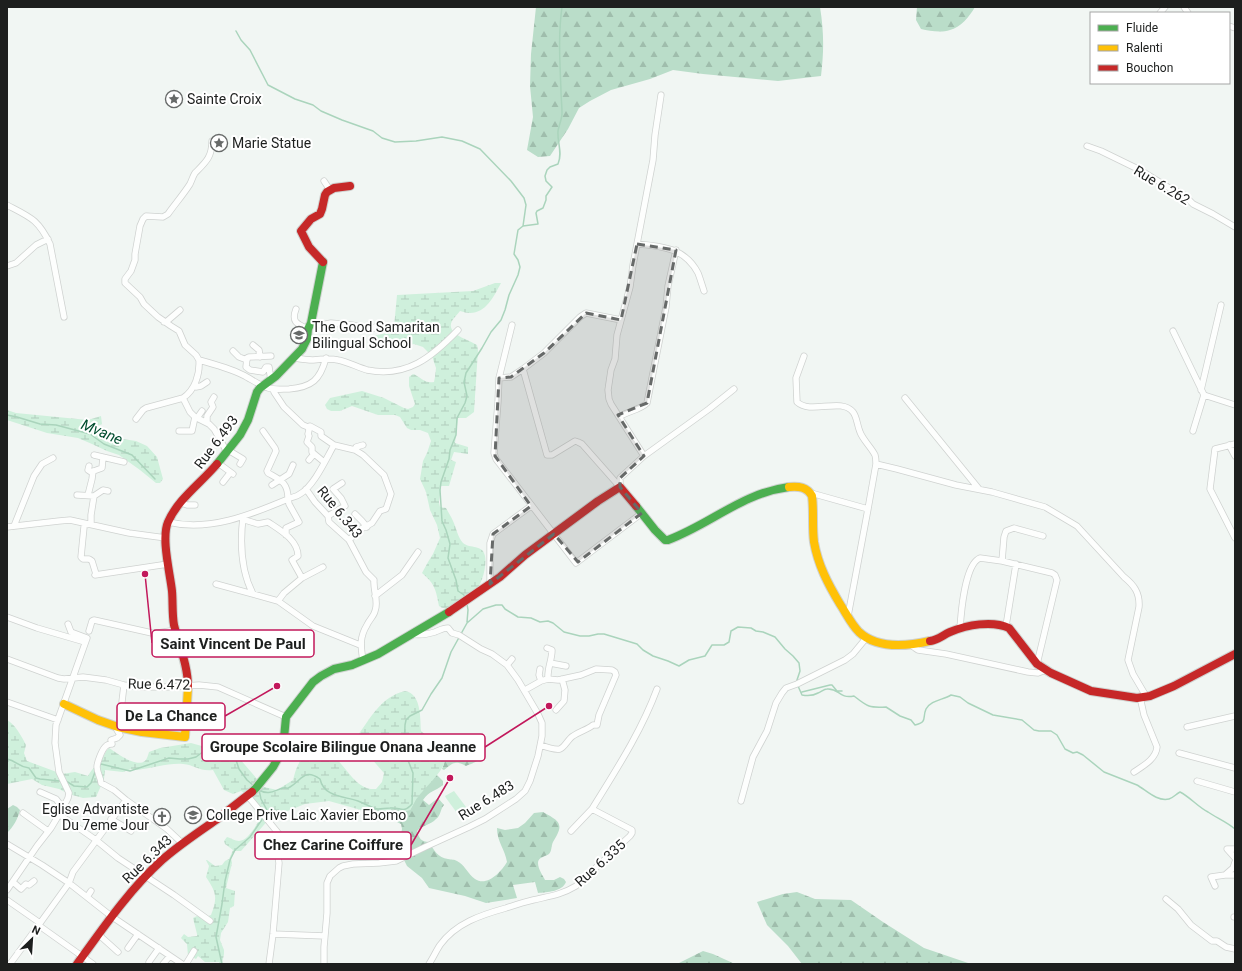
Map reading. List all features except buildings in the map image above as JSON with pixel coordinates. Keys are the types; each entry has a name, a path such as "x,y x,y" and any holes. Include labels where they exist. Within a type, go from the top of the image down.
{"street":[{"path":"644,456 611,404 608,390 615,359 617,335 630,287 653,160 660,95"},
{"path":"136,419 146,408 183,398 191,391 194,386 199,360 186,344 179,331 163,322 144,304 140,297 125,283 125,279 131,271 135,260 138,235 143,219 146,216 163,217 168,214 191,183 194,174 205,164 211,154 212,141"},
{"name":"Rue 6.262","path":"1087,146 1101,151 1140,170 1171,189 1184,195 1193,204 1235,227"},
{"path":"324,181 330,190"},
{"path":"262,386 271,381 295,358 307,339 322,262 309,247 302,231 311,219 320,214 324,205 325,194 330,190 343,186 350,186"},
{"path":"7,205 35,221 48,239 64,316"},
{"path":"7,266 16,263 36,245 48,239"},
{"path":"637,244 661,246 676,250 687,259 698,273 704,291"},
{"path":"619,418 626,412 637,409 647,403 676,250"},
{"path":"1194,431 1221,305"},
{"path":"296,309 293,316 300,325 310,326 315,323 321,325 331,323 352,325 368,329 372,329 378,325"},
{"path":"163,322 180,310"},
{"path":"499,378 511,377 523,370 544,353 580,317 586,313 621,320"},
{"path":"512,325 499,378 494,453 496,459 574,562 578,562 642,513"},
{"path":"295,358 312,360 326,358 367,370 380,372 399,371 412,367 443,346 458,330"},
{"path":"1174,331 1203,392 1235,405"},
{"path":"253,345 259,350 260,357"},
{"path":"233,351 239,357 247,360"},
{"path":"271,356 249,356 247,358 246,367 250,370 263,372 266,367 269,367 271,381"},
{"path":"804,356 796,378 797,402 801,405 824,407 838,405 853,411 860,433 875,456 876,464 848,616"},
{"path":"199,360 241,374 262,386 273,389 295,389 310,384 320,376 323,371 326,358"},
{"path":"523,370 547,455 552,455 575,441 582,444 665,540 691,531 746,499 782,488 802,488 811,494 868,509"},
{"path":"194,386 201,386 208,382"},
{"name":"Rue 6.493","path":"119,727 185,737 188,676 172,611 172,592 166,538 168,522 181,503 208,476 240,435 248,420 257,392 262,386"},
{"path":"273,389 284,407 304,425 315,428 321,432 321,436 334,445 355,450 363,455 384,475 391,494 386,509 380,511 374,522 361,529 348,540"},
{"path":"620,487 620,478 644,456 734,389"},
{"path":"207,422 207,416 213,407 211,402 214,397"},
{"path":"183,398 190,412 196,417 207,422 218,434 227,451 243,459 240,464"},
{"path":"905,398 978,489"},
{"path":"179,432 192,431 196,417 202,411"},
{"path":"308,426 309,436 307,442 312,447 312,452 324,462"},
{"path":"263,431 276,451 267,471 280,480 287,490 289,504 299,522 286,528 286,535"},
{"path":"1235,437 1232,445 1235,456"},
{"path":"168,522 182,525 197,525 243,517 300,494 314,480 334,445"},
{"path":"355,450 356,447 363,445"},
{"path":"1232,445 1215,449 1210,489 1235,538"},
{"path":"94,454 124,462"},
{"path":"309,460 314,454"},
{"path":"91,524 91,469 102,468 103,457"},
{"path":"14,526 34,476 42,464 53,458"},
{"path":"218,463 232,474 223,482"},
{"path":"876,464 956,485 992,492 1045,507 1077,526 1124,577 1130,581 1139,594 1140,600 1128,660 1143,697 1144,715 1157,748 1157,751 1152,758 1134,772"},
{"path":"272,485 289,474 294,465"},
{"path":"328,516 345,506 341,498 333,489 342,483"},
{"path":"412,634 458,607 490,584 525,555 598,501 620,487"},
{"name":"Rue 6.343","path":"306,489 314,502 328,516 329,522 348,540 366,572 374,580 376,591 376,608 364,631 360,645"},
{"path":"77,495 91,495 103,490 108,491"},
{"path":"811,494 814,514 814,538 818,559 827,583 856,628 867,637 875,641 911,645 932,641 960,629 987,624 998,624 1006,626 1037,664 1061,678 1092,690 1137,698 1150,696 1174,686 1235,654"},
{"path":"181,503 195,505"},
{"path":"490,584 490,543 493,534 531,506"},
{"path":"355,514 367,527"},
{"path":"243,517 245,520 257,524 268,522 286,535 298,550 298,556 292,560 302,578"},
{"path":"243,517 241,534 242,552 247,583 253,594"},
{"path":"7,527 59,519 91,524 129,533 166,538"},
{"path":"91,524 84,526 81,557 92,561 95,575 168,564"},
{"path":"1002,561 1004,537 1006,532 1014,528 1043,536"},
{"path":"375,596 402,575 418,552"},
{"path":"960,629 962,603 973,562 980,558 1002,561 1052,573 1056,575 1057,580 1037,664"},
{"path":"1006,626 1016,564"},
{"path":"278,601 284,593 302,578 323,567"},
{"path":"216,584 278,601 313,626 360,645 363,661 352,666 334,669 321,676 302,695 286,717"},
{"path":"7,617 38,628 86,640"},
{"path":"8,889 10,881 29,858 60,815 69,796 59,772 55,738 56,725 92,622 94,620 152,633 176,630"},
{"path":"68,624 71,632 86,640"},
{"path":"89,631 95,627"},
{"name":"Rue 6.483","path":"324,964 327,883 328,879 334,872 343,866 353,864 396,861 485,819 516,799 525,791 533,773 541,745 542,723 525,690 507,665 492,654 459,635 452,633 448,628 418,635 412,634 363,661"},
{"path":"741,801 753,757 766,735 776,703 782,693 786,688 798,684 845,660 853,654 867,637"},
{"path":"911,645 918,650 946,654 1028,672 1038,673 1046,670"},
{"path":"181,648 256,649"},
{"path":"547,648 552,650 548,669 548,680"},
{"name":"Rue 6.472","path":"7,659 64,679 83,677 141,687 187,685 218,687 286,717"},
{"path":"507,665 512,659"},
{"path":"550,663 566,666"},
{"path":"540,669 539,675 541,681"},
{"path":"525,690 541,681 581,675 596,669 612,670 616,675 597,725 593,725 588,729 582,730 573,736 562,748 557,749 541,745"},
{"path":"556,710 564,701 565,690 562,679"},
{"path":"124,685 119,727 117,730 120,735 111,740 112,744 106,746 101,753 97,766 98,775 101,779 101,783 114,790 167,829 182,843"},
{"path":"571,831 592,809 636,737 657,689"},
{"path":"7,702 58,720"},
{"path":"64,704 119,727"},
{"path":"1187,727 1235,716"},
{"name":"Rue 6.343","path":"77,964 111,916 145,877 182,843 217,819 256,788 273,767 278,758 284,738 286,717"},
{"path":"1179,753 1235,768"},
{"path":"1197,781 1235,792"},
{"path":"40,792 56,800 63,808"},
{"path":"247,795 279,834 275,838 278,863 273,934 269,964"},
{"path":"9,963 69,883 73,872 126,800"},
{"name":"Rue 6.335","path":"429,964 440,945 452,932 464,923 487,913 567,891 576,886 632,833 632,830 592,809"},
{"path":"23,813 48,831"},
{"path":"60,815 96,840 118,858 145,877 174,894 200,912 210,921"},
{"path":"111,819 131,831"},
{"path":"7,844 69,883 111,916 182,964"},
{"path":"1235,849 1227,849 1235,858"},
{"path":"1225,875 1233,868 1235,862"},
{"path":"1215,886 1211,877 1235,875"},
{"path":"10,881 21,889 26,884 29,885 34,881"},
{"path":"87,897 91,891"},
{"path":"7,900 41,927 93,964"},
{"path":"1166,900 1178,909 1191,925 1212,941 1219,942 1226,947 1235,949"},
{"path":"98,934 118,952"},
{"path":"128,948 138,934"},
{"path":"273,934 325,936"},
{"path":"149,962 159,948"},
{"path":"186,964 194,951"},
{"path":"163,964 170,956"}],"highlighted area":[{"path":"637,244 676,250 647,403 618,415 644,456 620,478 620,487 642,513 578,562 554,534 490,584 493,534 531,506 495,456 499,378 511,377 544,353 586,313 621,320"}],"green space":[{"path":"536,7 820,7 823,42 821,76 778,81 673,70 650,79 611,90 579,108 568,129 550,156 538,157 527,150 533,117 530,86 531,54"},
{"path":"917,7 975,7 968,18 957,27 939,32 921,29 916,20"},
{"path":"495,283 501,283 494,296 486,306 475,312 468,313 460,311 452,321 451,326 452,330 459,336 477,345 478,350 474,412 466,418 458,418 455,443 468,447 468,454 454,452 451,460 456,462 449,486 441,486 439,502 440,507 446,508 461,541 466,545 482,550 484,552 485,560 483,576 476,590 450,607 442,608 439,606 437,596 430,581 422,573 440,538 437,525 430,510 426,492 420,479 423,461 431,441 428,433 407,428 400,417 395,415 378,415 352,406 340,411 331,411 327,409 325,405 330,398 362,391 384,398 404,408 408,409 413,407 415,404 409,386 409,377 413,374 426,381 434,382 436,368 432,356 423,347 414,344 388,350 379,349 370,339 373,336 387,333 394,327 397,295 473,291"},
{"path":"7,410 16,413 88,420 101,416 102,424 96,427 96,435 136,441 147,446 157,457 163,479 160,483 156,483 119,455 78,438 47,433 7,420"},
{"path":"405,691 411,693 417,702 420,714 421,731 441,748 445,756 445,761 440,772 417,798 410,810 390,813 387,817 368,814 361,810 329,801 305,804 270,818 241,851 235,851 231,858 232,863 226,888 235,891 234,906 230,908 228,922 221,933 220,940 224,950 222,964 219,962 205,962 198,956 196,959 188,956 187,944 181,938 184,934 188,937 197,936 193,918 197,916 203,918 211,915 215,904 214,891 206,877 209,866 206,860 215,866 222,865 229,859 233,850 225,844 224,841 227,837 238,841 246,838 253,830 264,812 252,797 241,791 233,794 224,790 213,770 205,770 183,764 166,765 138,770 131,769 123,772 105,770 104,779 96,797 83,798 59,789 42,785 32,779 7,784 7,720 15,728 26,745 24,753 27,761 62,774 75,772 88,776 109,748 127,759 141,763 146,760 149,752 160,748 191,743 209,748 223,748 233,752 264,787 277,790 293,780 295,771 304,757 308,754 325,752 332,755 361,785 376,789 382,782 384,773 362,748 358,735 383,703"},
{"path":"460,735 468,738 479,753 480,758 476,762 466,766 459,763 454,763 444,770 442,769 444,758 440,748 453,738"},
{"path":"436,774 443,781 443,785 430,793 423,800 429,805 438,798 444,805 438,818 432,823 421,827 417,831 421,839 429,842 439,855 460,863 475,879 480,881 489,880 501,870 507,862 498,837 497,828 505,830 518,828 534,813 543,812 557,821 559,824 559,831 552,844 550,853 540,858 538,861 539,868 545,880 554,880 560,877 566,882 564,885 558,890 538,893 535,882 513,885 517,898 486,903 465,896 429,888 422,878 407,866 403,858 399,845 402,829 401,824 387,817 390,813 410,810 416,798"},
{"path":"454,791 466,807 464,810 457,813 445,796"},
{"path":"13,805 20,810 15,823 7,833 7,809"},
{"path":"797,892 815,899 851,900 924,948 971,964 802,964 788,946 767,925 757,902 783,894"},
{"path":"703,951 713,954 735,964 677,964"}],"waterway":[{"path":"465,598 464,595 458,591 456,580 448,558 450,544 442,521 440,490 441,482 456,435 457,418 467,396 464,382 466,373 491,332 501,320 509,295 518,275 520,267 514,254 518,230 523,226 538,224 536,213 543,208 546,196 552,187 546,181 545,176 550,167 558,164 560,156 558,131 562,118 560,49 562,7"},
{"path":"236,31 241,40 250,50 268,85 295,99 313,105 321,111 373,131 382,138 395,142 416,141 442,137 462,141 480,149 511,181 524,198 526,205 523,226"},
{"name":"Mvane","path":"7,415 40,424 56,425 90,434 104,444 132,455 155,479"},
{"path":"467,604 467,622"},
{"path":"259,790 269,793 283,788 288,788 304,776 310,775 320,779 322,785 330,793 358,801 373,808 406,809 409,807 412,804 413,773 404,750 406,720 410,716 422,710 442,678 451,652 467,623 483,609 496,605 502,605 505,609 518,617 531,618 540,622 548,621 564,632 580,636 604,634 637,644 653,656 679,666 689,660 705,656 712,645 724,645 729,642 731,631 738,627 751,628 775,637 799,663 800,671 797,682"},
{"path":"802,692 830,685 832,685 837,691 842,691"},
{"path":"798,686 802,695 808,696 825,689 831,689 845,696 854,696 869,706 886,707 900,716 911,720 915,725 923,721 926,709 934,702 951,695 960,697 968,703 993,715 1022,720 1034,730 1051,731 1057,735 1065,749 1073,753 1077,752 1083,755 1104,772 1137,785 1160,799 1172,798 1180,792 1204,810 1235,829"},
{"path":"99,765 101,764 130,771 169,758 188,759 196,757 204,751 222,751 233,756 239,769 247,780 254,786"},
{"path":"7,759 29,768 36,778 60,781"},
{"path":"66,781 74,786 87,787 91,783 95,772"},
{"path":"259,790 261,799 267,810 266,815"},
{"path":"222,964 216,937 230,860 235,850 250,837 263,818"}],"traffic: fast":[{"path":"217,464 240,435 248,420 257,392 276,376 302,349 307,339 308,329 311,323 323,262"},
{"path":"636,506 655,530 665,540 668,540 698,526 741,502 772,490 789,487"},
{"path":"252,792 273,767 278,758 284,738 286,717 313,682 334,669 352,665 378,654 449,612"}],"traffic: slow":[{"path":"789,487 802,488 808,491 812,496 813,536 818,559 831,589 856,629 866,637 884,644 903,645 930,641"},
{"path":"64,704 98,720 118,727 142,732 185,737 188,687"}],"traffic: jam":[{"path":"323,262 309,247 301,231 311,219 320,214 327,192 334,188 350,186"},
{"path":"188,687 185,663 173,621 172,591 165,537 166,529 172,514 178,506 217,464"},
{"path":"449,612 500,577 525,555 598,501 620,487 636,506"},
{"path":"930,641 936,640 957,629 980,624 995,624 1009,628 1037,664 1051,673 1091,691 1137,698 1150,696 1174,686 1235,654"},
{"path":"77,964 138,884 162,860 252,792"}],"place":[{"name":"Sainte Croix","path":"174,99"},
{"name":"Marie Statue","path":"219,143"},
{"name":"The Good Samaritan Bilingual School","path":"299,335"},
{"name":"Saint Vincent De Paul","path":"145,574"},
{"name":"De La Chance","path":"277,686"},
{"name":"Groupe Scolaire Bilingue Onana Jeanne","path":"549,706"},
{"name":"Chez Carine Coiffure","path":"450,778"},
{"name":"College Prive Laic Xavier Ebomo","path":"193,815"},
{"name":"Eglise Advantiste Du 7eme Jour","path":"162,817"}]}
